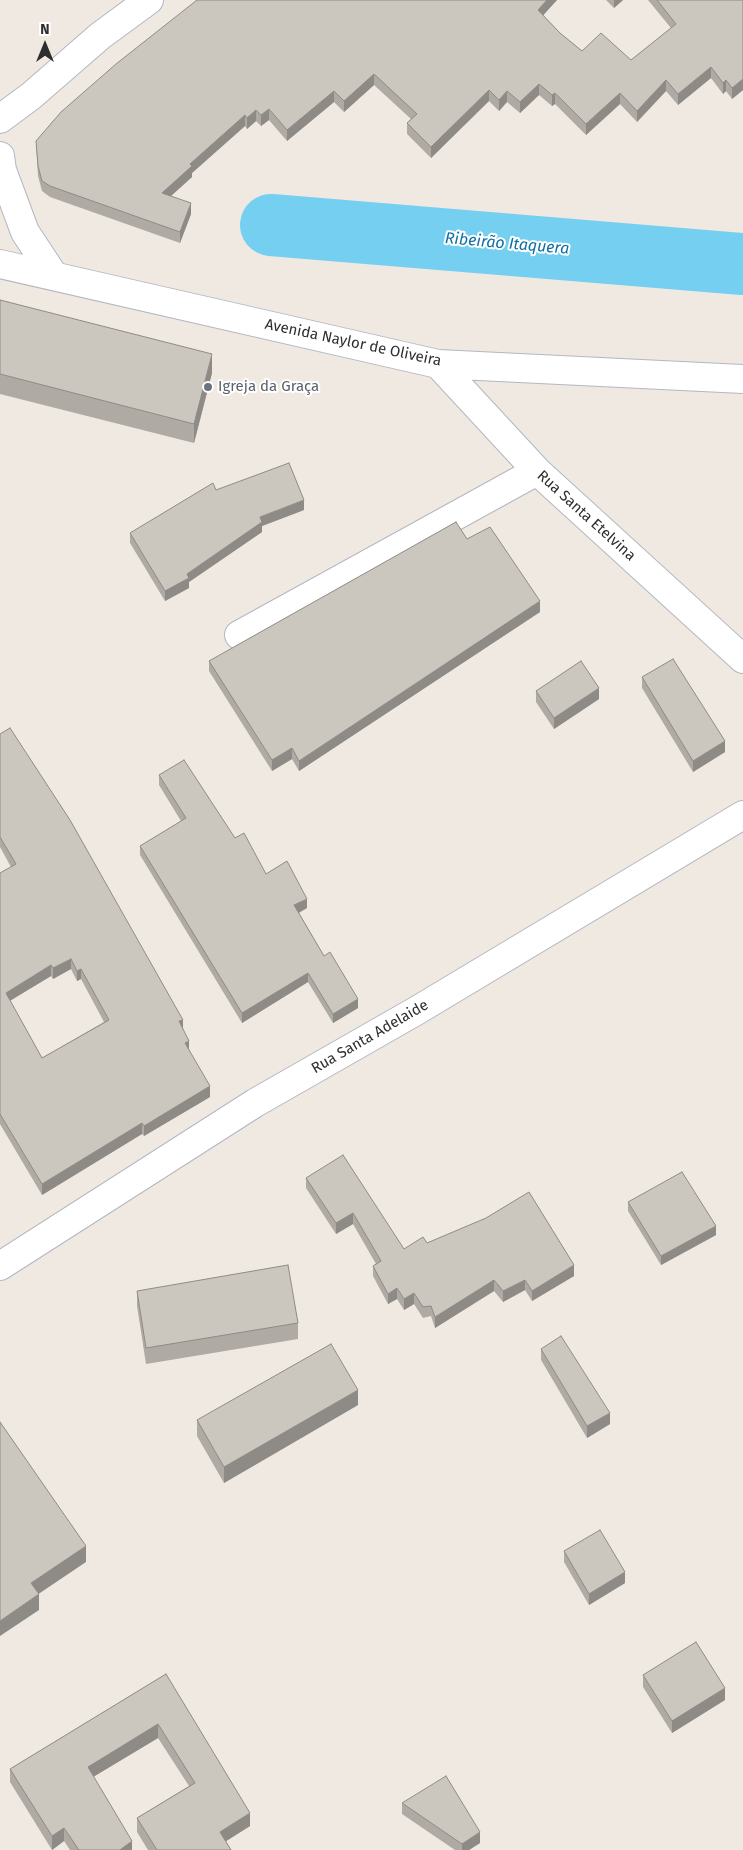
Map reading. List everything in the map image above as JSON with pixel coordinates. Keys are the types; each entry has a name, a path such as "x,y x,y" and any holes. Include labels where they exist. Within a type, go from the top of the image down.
{"street":[{"path":"100,36 118,0"},
{"path":"0,119 31,96 100,36 149,0"},
{"path":"0,156 2,170 25,232 54,276"},
{"name":"Avenida Naylor de Oliveira","path":"0,264 438,364 743,379"},
{"name":"Rua Santa Etelvina","path":"438,364 536,471 743,659"},
{"path":"239,635 536,471"},
{"name":"Rua Santa Adelaide","path":"0,1266 255,1103 416,1011 743,815"}],"building":[{"path":"197,0 547,0 538,10 560,33 582,51 601,33 631,60 676,24 657,0 743,0 743,79 732,88 726,80 723,83 711,67 678,94 666,80 637,111 620,93 586,124 555,93 552,95 539,84 520,102 507,91 499,100 489,90 431,147 407,123 417,114 374,74 344,101 334,91 287,130 269,109 261,115 256,110 247,118 245,115 190,164 192,166 162,193 191,203 180,232 50,186 42,181 38,166 36,141 61,112 116,64"},
{"path":"0,300 212,354 194,424 0,374"},
{"path":"289,463 304,500 260,517 262,522 187,574 189,578 165,591 130,533 213,483 216,490"},
{"path":"456,522 467,539 490,527 540,601 299,761 292,748 272,760 209,661"},
{"path":"673,659 725,741 693,761 642,677"},
{"path":"581,661 599,688 554,718 536,691"},
{"path":"10,728 70,820 183,1020 179,1021 189,1041 185,1043 210,1086 144,1126 142,1123 42,1184 0,1114 0,873 16,864 0,837 0,734","holes":["71,959 77,971 81,969 109,1020 42,1058 6,993 51,965 53,968"]},
{"path":"184,760 235,838 244,833 266,874 287,861 307,899 294,905 324,956 330,952 358,999 333,1014 308,973 242,1013 140,846 186,818 159,775"},
{"path":"343,1155 404,1249 423,1237 427,1243 486,1218 529,1192 574,1265 532,1291 525,1280 503,1291 494,1280 435,1317 431,1306 423,1307 414,1293 404,1299 397,1288 388,1294 373,1266 381,1261 353,1213 336,1223 306,1178"},
{"path":"682,1172 716,1226 661,1256 628,1202"},
{"path":"288,1265 298,1323 146,1348 137,1291"},
{"path":"561,1336 610,1413 587,1426 541,1349"},
{"path":"331,1344 358,1390 224,1467 197,1420"},
{"path":"0,1422 86,1546 31,1583 39,1594 0,1621"},
{"path":"600,1530 625,1572 589,1594 564,1551"},
{"path":"696,1642 725,1688 672,1721 643,1675"},
{"path":"166,1674 250,1813 220,1832 231,1850 157,1850 137,1818 195,1783 158,1724 88,1767 132,1841 120,1850 79,1850 64,1828 52,1836 10,1769"},
{"path":"446,1776 480,1832 462,1844 402,1803"}],"waterway":[{"name":"Ribeirão Itaquera","path":"271,225 743,264"}],"place":[{"name":"Igreja da Graça","path":"208,387"}]}
